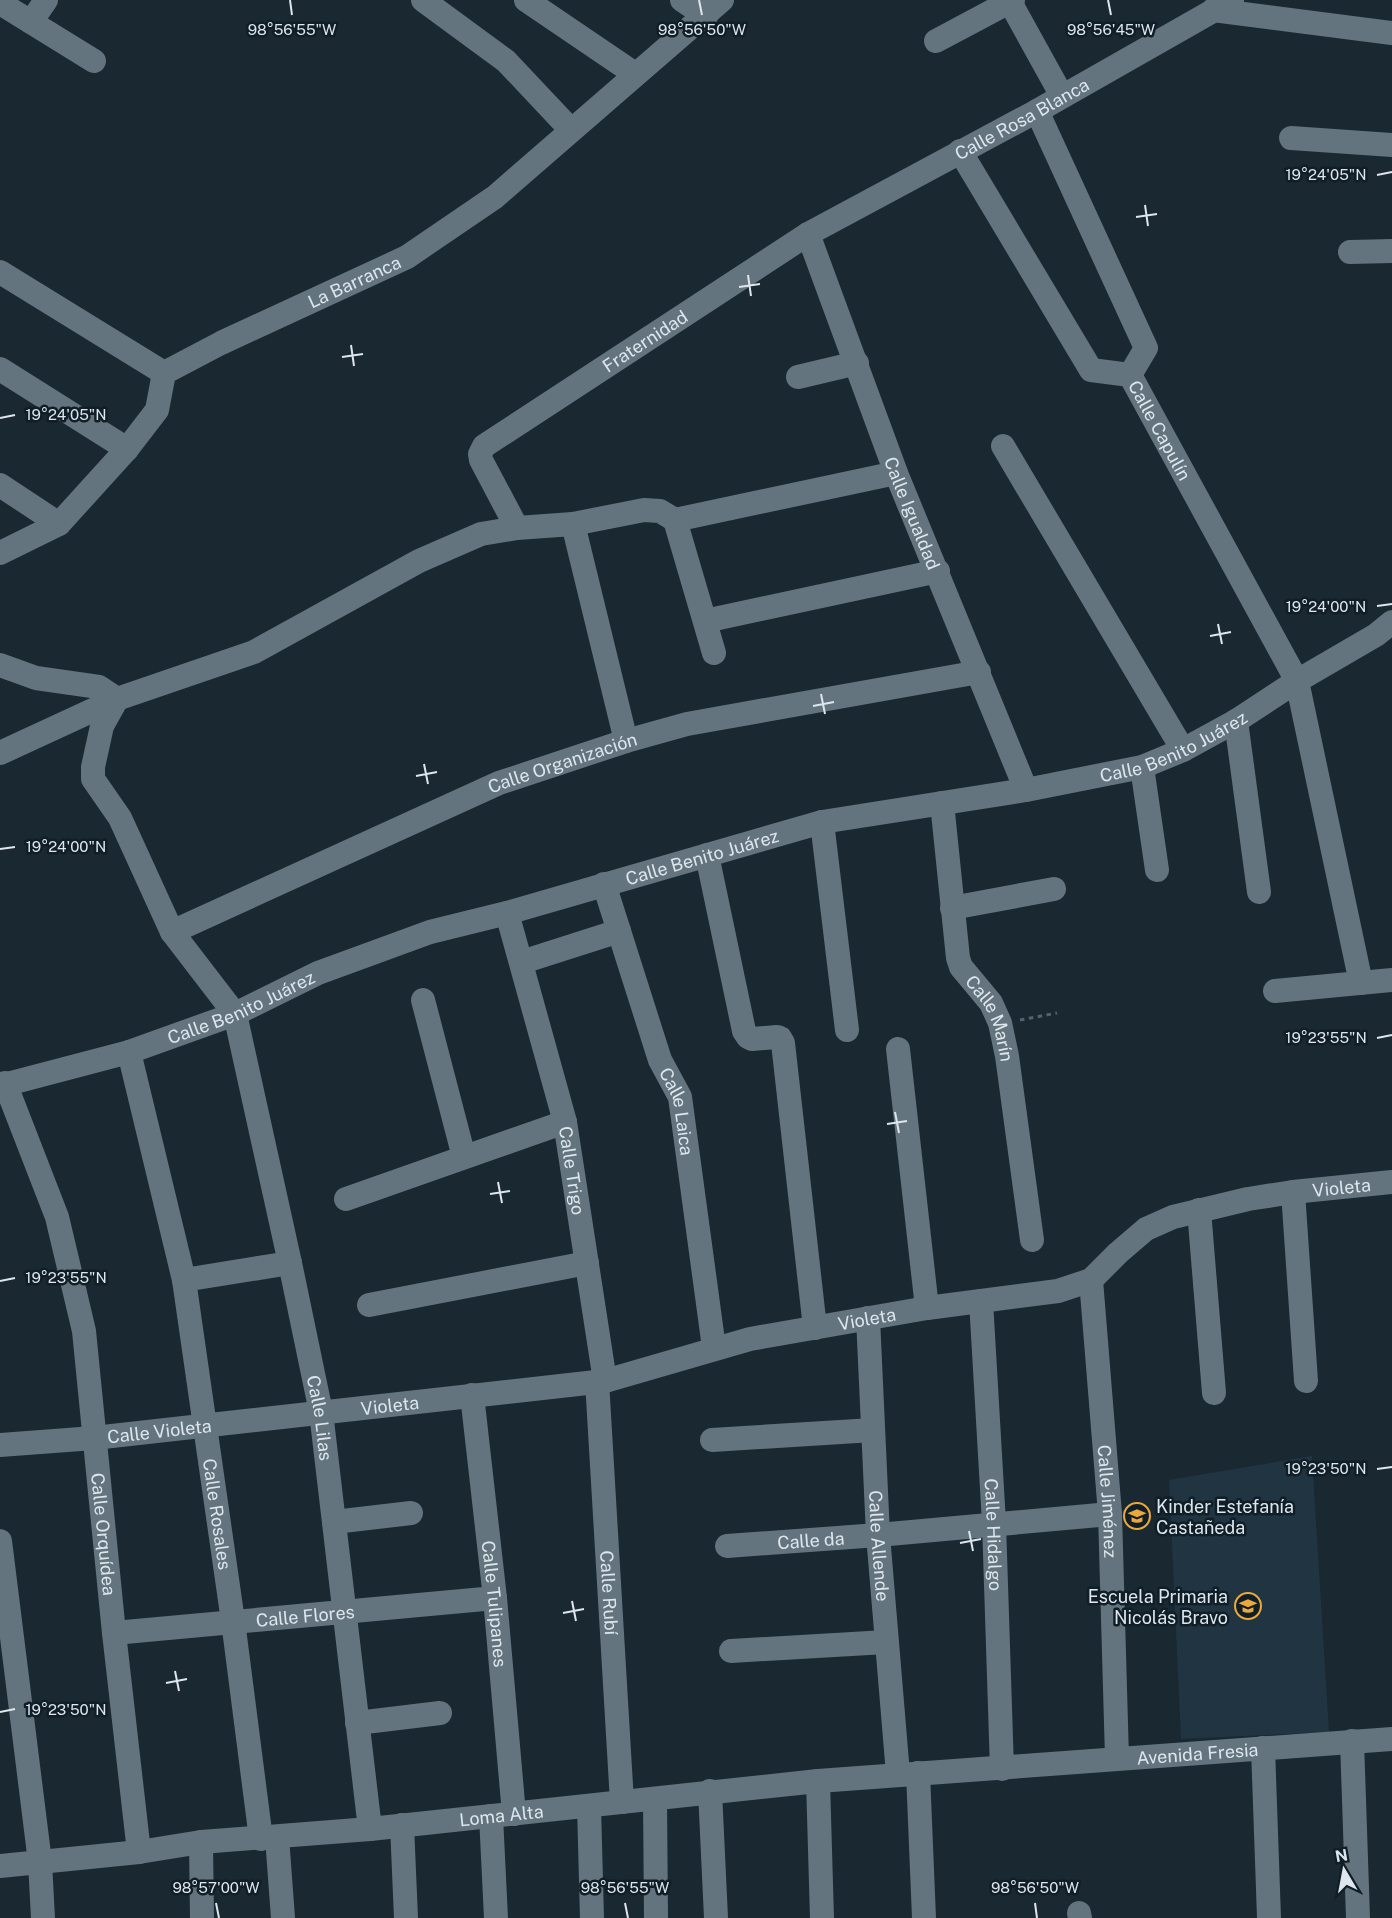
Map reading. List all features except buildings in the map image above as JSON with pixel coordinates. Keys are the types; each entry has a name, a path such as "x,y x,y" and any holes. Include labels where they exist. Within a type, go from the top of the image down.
{"street":[{"path":"31,22 46,0"},
{"path":"423,0 506,61 571,130"},
{"path":"526,0 635,74"},
{"path":"682,0 714,8"},
{"path":"936,41 1012,1 1062,96"},
{"path":"0,3 94,61"},
{"path":"1223,5 1261,17 1392,33"},
{"name":"Calle Rosa Blanca","path":"808,234 1037,111 1223,5"},
{"name":"La Barranca","path":"164,373 221,343 407,257 495,197 714,8"},
{"path":"1037,111 1146,348 1130,375"},
{"path":"1291,138 1392,145"},
{"name":"Calle Capulín","path":"960,151 1091,370 1130,375 1297,681 1361,983"},
{"name":"Calle Igualdad","path":"808,234 896,473 1026,790"},
{"name":"Fraternidad","path":"517,528 481,460 482,450 488,443 808,234"},
{"path":"1350,252 1392,251"},
{"path":"0,272 164,373 158,410 127,449 59,524 0,554"},
{"path":"798,377 857,363"},
{"path":"0,369 127,449"},
{"path":"1003,446 1183,750"},
{"path":"675,520 896,473"},
{"path":"0,485 59,524"},
{"path":"0,753 117,699 254,651 419,561 481,534 517,528 573,524 644,510 660,511 675,520 714,653"},
{"path":"573,524 626,741"},
{"path":"0,571 38,535"},
{"path":"705,621 938,571"},
{"name":"Calle Benito Juárez","path":"3,1084 129,1052 235,1014 318,973 430,932 507,913 822,822 1026,790 1142,767 1183,750 1236,721 1297,681 1376,635 1392,622"},
{"path":"0,665 36,678 99,687 117,699"},
{"name":"Calle Organización","path":"172,932 499,783 626,741 687,724 979,672"},
{"path":"117,699 102,726 93,767 93,779 120,818 172,932 235,1014"},
{"path":"1236,721 1259,892"},
{"path":"1142,767 1157,870"},
{"name":"Calle Marín","path":"942,803 952,908 961,967 991,1003 1000,1023 1007,1056 1032,1240"},
{"path":"822,822 847,1030"},
{"path":"707,855 744,1031 748,1038 756,1040 777,1037 783,1043 815,1328"},
{"name":"Calle Laica","path":"604,884 660,1060 680,1097 714,1348"},
{"path":"952,908 1054,889"},
{"name":"Calle Trigo","path":"507,913 565,1122 587,1263 601,1381"},
{"path":"522,962 619,931"},
{"path":"1275,991 1392,980"},
{"path":"423,1000 464,1157"},
{"name":"Calle Lilas","path":"235,1014 291,1263 321,1412 370,1828"},
{"path":"898,1049 927,1308"},
{"name":"Calle Rosales","path":"129,1052 184,1280 233,1621 283,1918"},
{"name":"Calle Orquídea","path":"3,1084 57,1216 84,1331 114,1633 139,1852"},
{"path":"346,1199 565,1122"},
{"name":"Violeta","path":"321,1412 601,1381 659,1367 714,1348 750,1339 927,1308 1058,1291 1091,1280 1146,1229 1173,1217 1248,1199 1392,1182"},
{"path":"1293,1192 1306,1381"},
{"path":"1199,1210 1215,1393"},
{"path":"184,1280 291,1263"},
{"path":"369,1305 587,1263"},
{"name":"Calle Jiménez","path":"1091,1280 1110,1514 1117,1758"},
{"name":"Calle Hidalgo","path":"981,1301 994,1523 1002,1769"},
{"name":"Calle Allende","path":"868,1318 878,1535 886,1642 908,1774 924,1918"},
{"name":"Calle Rubí","path":"601,1381 622,1802"},
{"name":"Calle Tulipanes","path":"472,1395 495,1598 503,1815 496,1918"},
{"name":"Calle Violeta","path":"0,1445 94,1438 321,1412"},
{"path":"712,1440 873,1430"},
{"path":"334,1522 411,1513"},
{"name":"Calle da","path":"727,1546 1110,1514"},
{"path":"0,1541 40,1862 43,1918"},
{"name":"Calle Flores","path":"114,1633 495,1598"},
{"path":"730,1651 886,1642"},
{"path":"357,1723 440,1713"},
{"name":"Avenida Fresia","path":"1002,1769 1117,1758 1392,1739"},
{"path":"1352,1742 1358,1918"},
{"path":"1263,1748 1269,1918"},
{"name":"Loma Alta","path":"0,1866 139,1852 201,1842 269,1838 503,1815 710,1791 908,1774 1002,1769"},
{"path":"818,1781 822,1918"},
{"path":"710,1791 716,1918"},
{"path":"655,1799 656,1918"},
{"path":"589,1806 592,1918"},
{"path":"402,1825 406,1918"},
{"path":"201,1842 202,1918"}],"path":[{"path":"1000,1023 1057,1013"}],"shaded area":[{"name":"Escuela Primaria Nicolás Bravo","path":"1312,1456 1329,1732 1181,1739 1169,1480"}],"place":[{"name":"Kinder Estefanía Castañeda","path":"1137,1516"},
{"name":"Escuela Primaria Nicolás Bravo","path":"1248,1606"}]}
